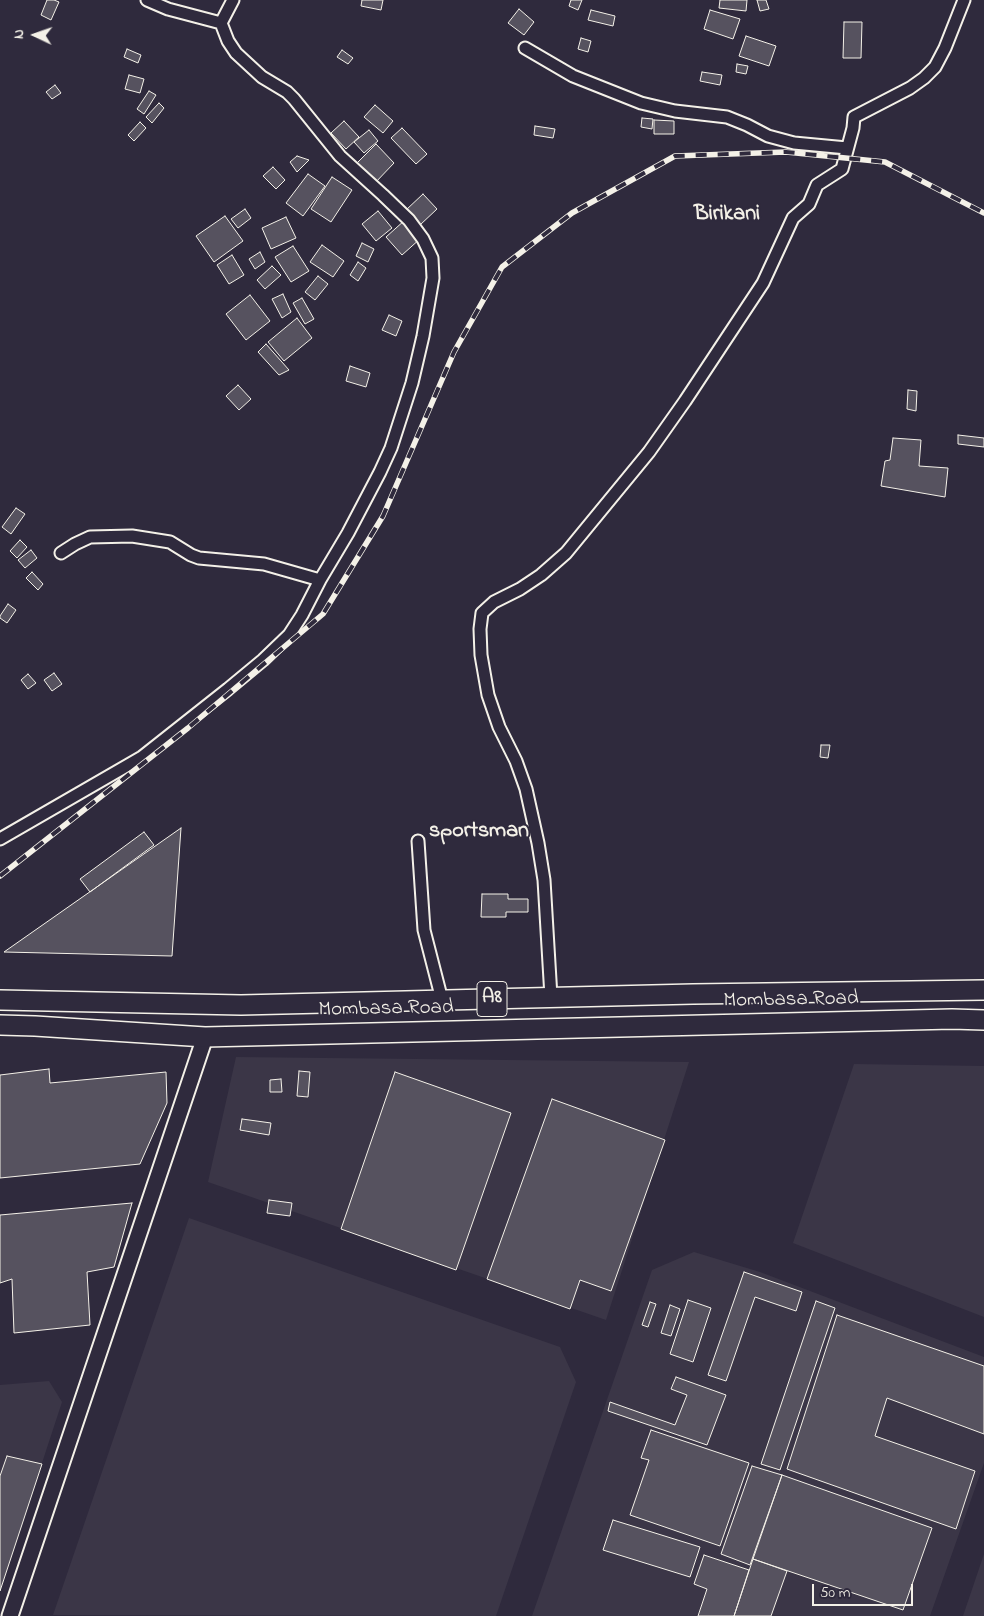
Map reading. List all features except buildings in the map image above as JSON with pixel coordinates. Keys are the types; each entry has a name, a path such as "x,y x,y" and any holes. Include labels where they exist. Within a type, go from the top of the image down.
{"highway":[{"name":"Mombasa Road","path":"0,1000 241,1006 551,997 984,990"},
{"name":"Mombasa Road","path":"0,1025 205,1037 984,1020"}],"street":[{"path":"147,0 168,9 220,23"},
{"path":"220,23 232,0"},
{"path":"551,997 544,880 538,843 526,789 488,695 481,656 480,629 482,613 494,602 520,589 541,575 566,554 649,452 764,283 793,218 809,204 814,189 842,168 854,117 910,88 935,67 945,48 964,0"},
{"path":"0,839 22,824 61,805 142,756 228,689 289,635 348,533 380,472 391,448 412,383 423,336 433,278 432,258 423,239 409,220 340,156 287,92 262,77 236,53 220,23"},
{"path":"524,48 573,76 641,103 675,112 727,117 768,136 794,143 848,148"},
{"path":"61,553 90,537 132,536 170,542 199,558 259,563 320,580"},
{"path":"418,841 424,930 442,1000"},
{"path":"10,1616 205,1037"}],"shaded area":[{"path":"236,1057 689,1062 606,1320 208,1182"},
{"path":"854,1064 984,1066 984,1317 793,1243"},
{"path":"189,1218 560,1347 576,1382 496,1616 53,1615"},
{"path":"694,1252 760,1272 984,1357 984,1463 930,1616 532,1616 652,1270"},
{"path":"49,1381 62,1402 0,1591 0,1385"},
{"path":"984,1554 984,1616 963,1616"}],"railway":[{"path":"0,876 188,728 323,614 383,516 454,352 502,267 572,213 675,156 786,152 885,162 984,213"}],"district":[{"name":"Birikani","path":"727,215"},
{"name":"sportsman","path":"479,832"}]}
